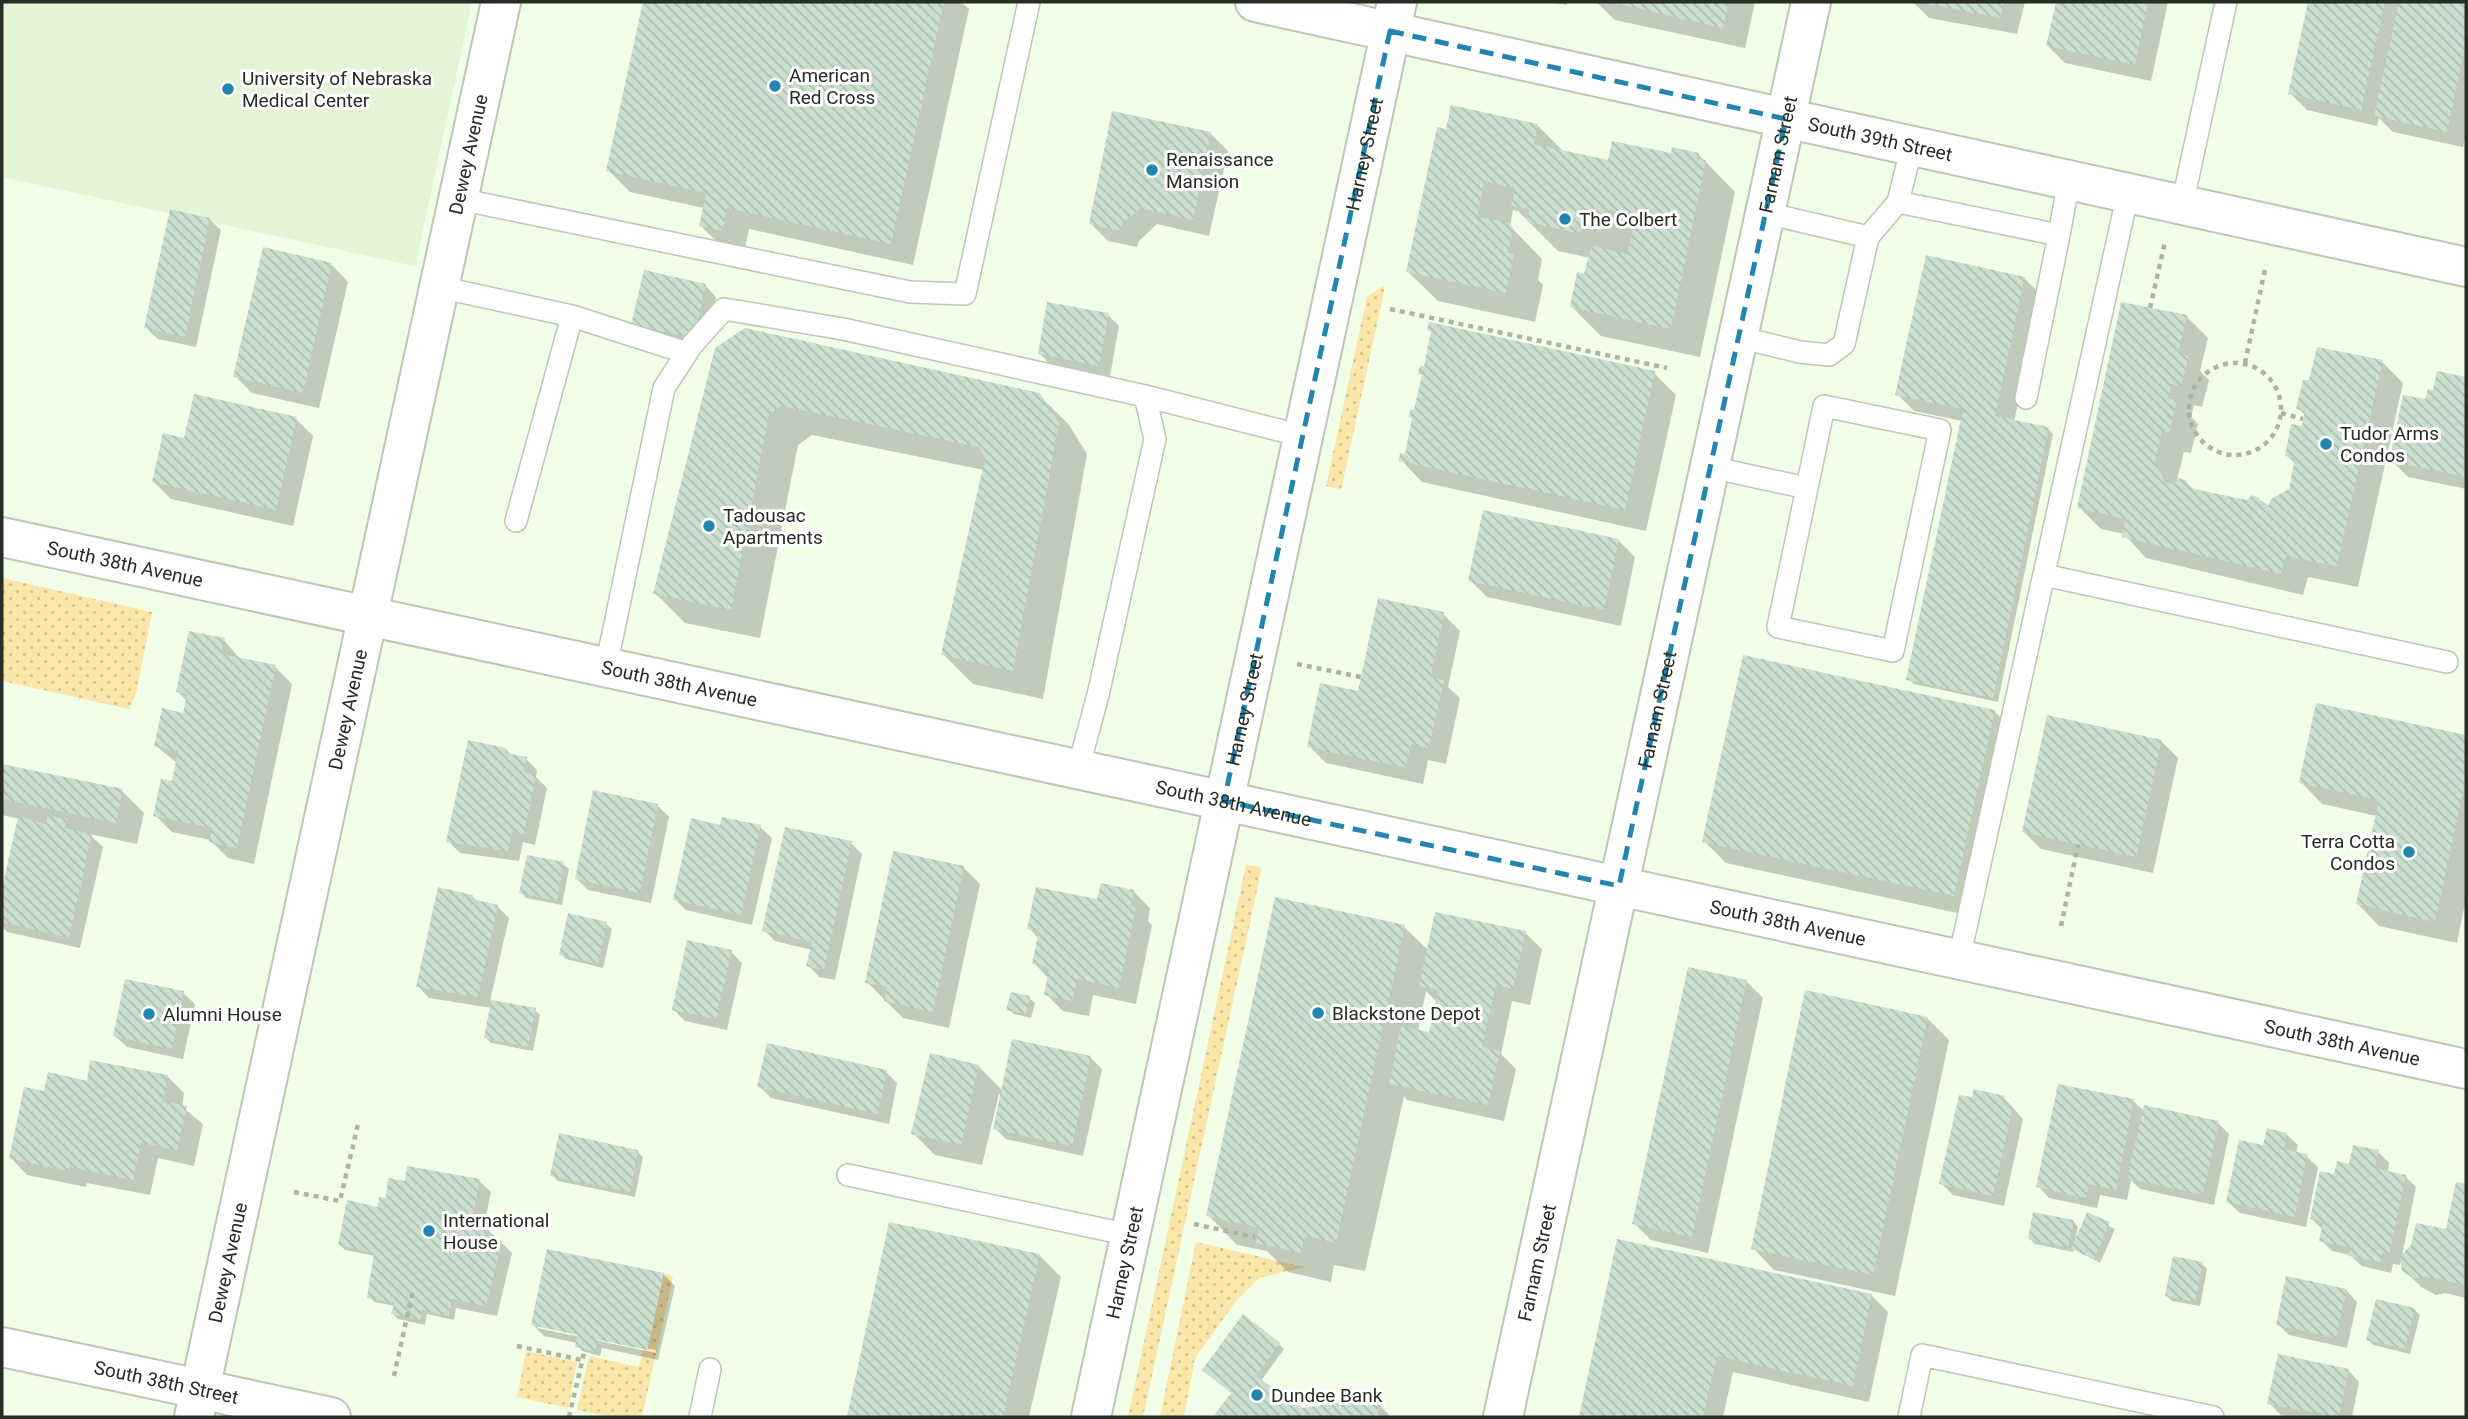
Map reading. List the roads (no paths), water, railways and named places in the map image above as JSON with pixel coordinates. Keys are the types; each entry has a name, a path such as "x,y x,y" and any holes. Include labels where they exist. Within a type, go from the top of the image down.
{"street":[{"name":"Dewey Avenue","path":"197,1403 501,2"},
{"name":"South 39th Street","path":"1255,2 1393,16 1786,119 2127,193 2174,222 2466,267"},
{"name":"Farnam Street","path":"1503,1417 1811,2"},
{"name":"Harney Street","path":"1091,1417 1393,16"},
{"name":"South 38th Avenue","path":"2,537 2466,1069"},
{"name":"South 38th Street","path":"2,1347 197,1403 331,1417"}],"lane":[{"path":"459,199 910,292 965,294 1029,2"},
{"path":"2174,222 2226,2"},
{"path":"1738,337 1800,352 1829,355 1844,344 1868,237 1898,202 1912,146"},
{"path":"2026,398 2069,180"},
{"path":"1959,959 2127,193"},
{"path":"1898,202 2059,235"},
{"path":"1766,213 1868,237"},
{"path":"439,287 572,316 687,353"},
{"path":"606,667 664,388 687,353 724,309 843,328 1145,396 1303,436"},
{"path":"516,521 572,316"},
{"path":"1078,769 1098,695 1155,439 1145,396"},
{"path":"1824,406 1940,430 1893,651 1778,627 1807,488 1824,406"},
{"path":"1710,467 1807,488"},
{"path":"2043,575 2446,662"},
{"path":"848,1175 1130,1235"},
{"path":"1909,1417 1922,1355 2213,1417"},
{"path":"699,1417 710,1369"}],"place":[{"name":"American Red Cross","path":"775,86"},
{"name":"University of Nebraska Medical Center","path":"228,89"},
{"name":"Renaissance Mansion","path":"1152,170"},
{"name":"The Colbert","path":"1565,219"},
{"name":"Tudor Arms Condos","path":"2326,444"},
{"name":"Tadousac Apartments","path":"709,526"},
{"name":"Terra Cotta Condos","path":"2409,852"},
{"name":"Blackstone Depot","path":"1318,1013"},
{"name":"Alumni House","path":"149,1014"},
{"name":"International House","path":"429,1231"},
{"name":"Dundee Bank","path":"1257,1395"}]}
